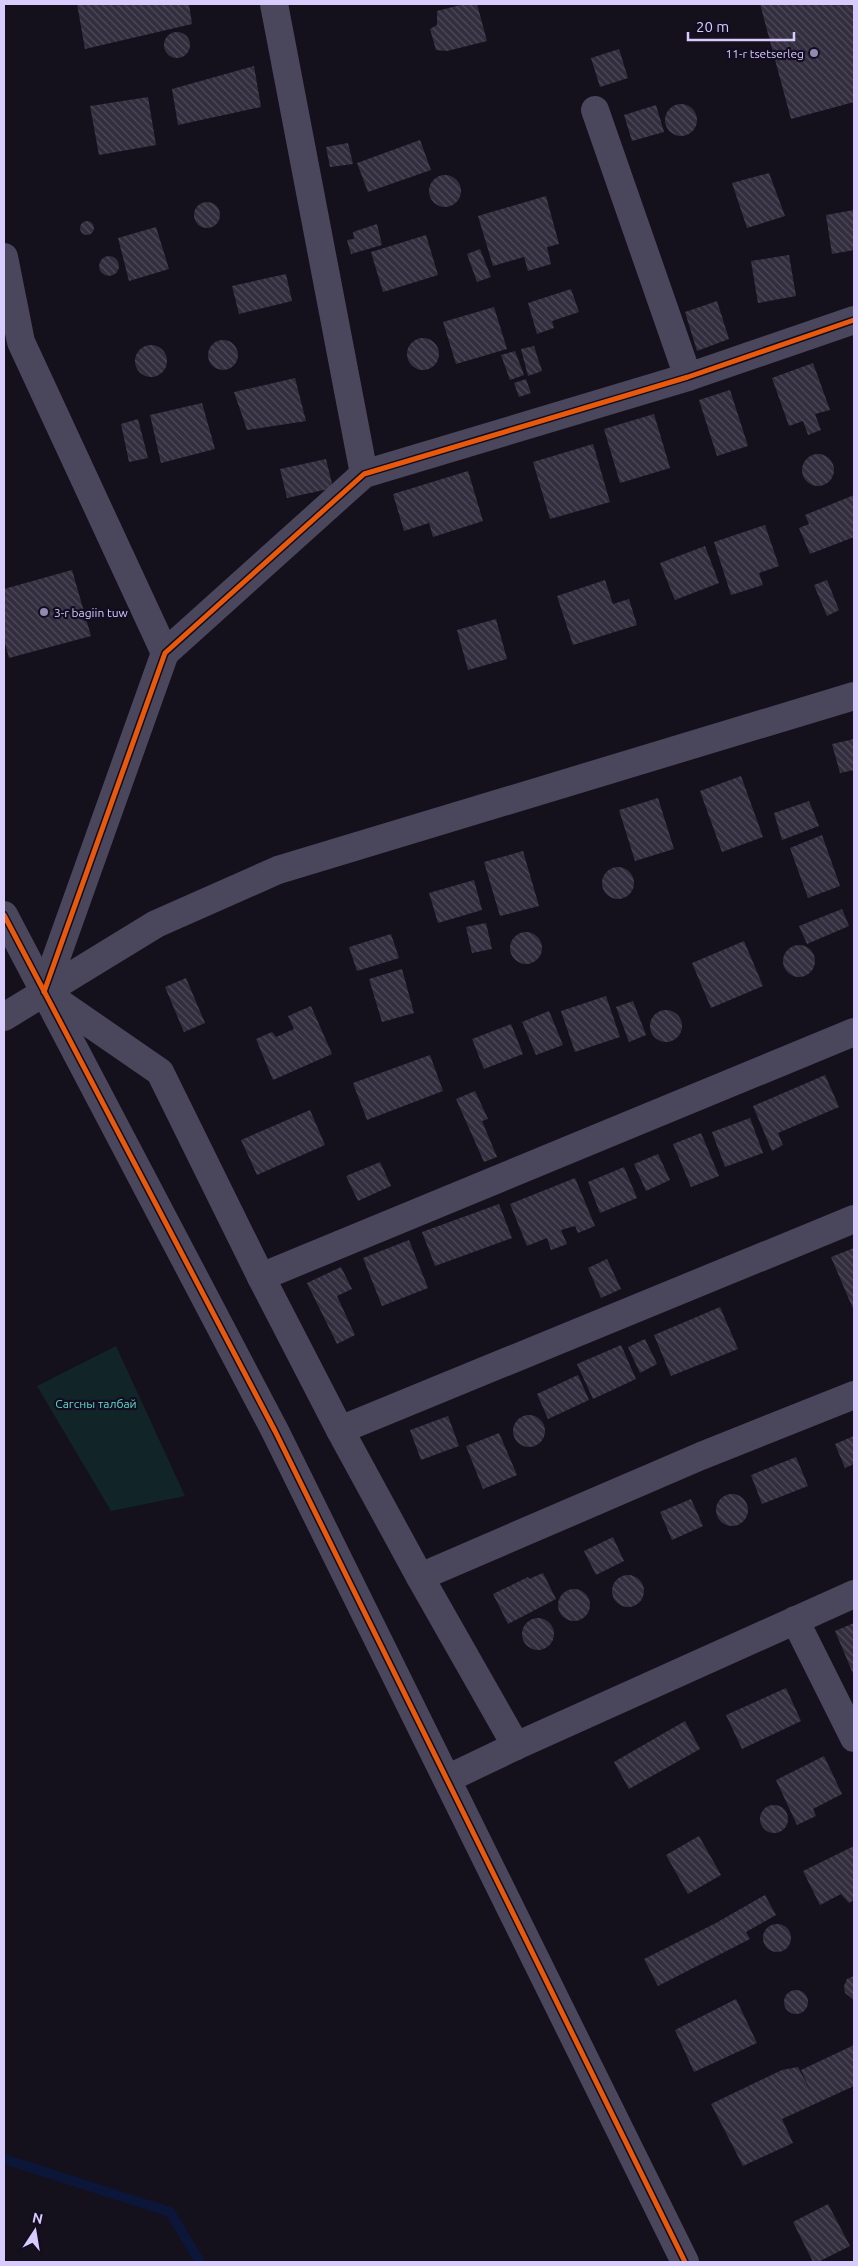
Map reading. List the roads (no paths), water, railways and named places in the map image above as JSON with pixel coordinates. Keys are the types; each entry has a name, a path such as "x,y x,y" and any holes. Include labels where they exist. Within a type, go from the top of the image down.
{"street":[{"path":"274,4 364,474"},
{"path":"595,110 688,377"},
{"path":"4,256 21,342 165,653"},
{"path":"44,992 165,653 364,474 688,377 854,320"},
{"path":"4,1017 156,924 278,870 854,696"},
{"path":"4,915 275,1431 685,2262"},
{"path":"44,992 160,1072 261,1277 340,1430 420,1577 516,1746"},
{"path":"261,1277 854,1032"},
{"path":"340,1430 854,1219"},
{"path":"420,1577 701,1456 854,1395"},
{"path":"447,1779 854,1594"},
{"path":"795,1620 854,1738"}],"waterway":[{"path":"4,2159 170,2212 200,2262"}],"place":[{"name":"11-r tsetserleg","path":"814,53"},
{"name":"3-r bagiin tuw","path":"44,612"}],"park label":[{"name":"Сагсны талбай","path":"96,1403"}]}
